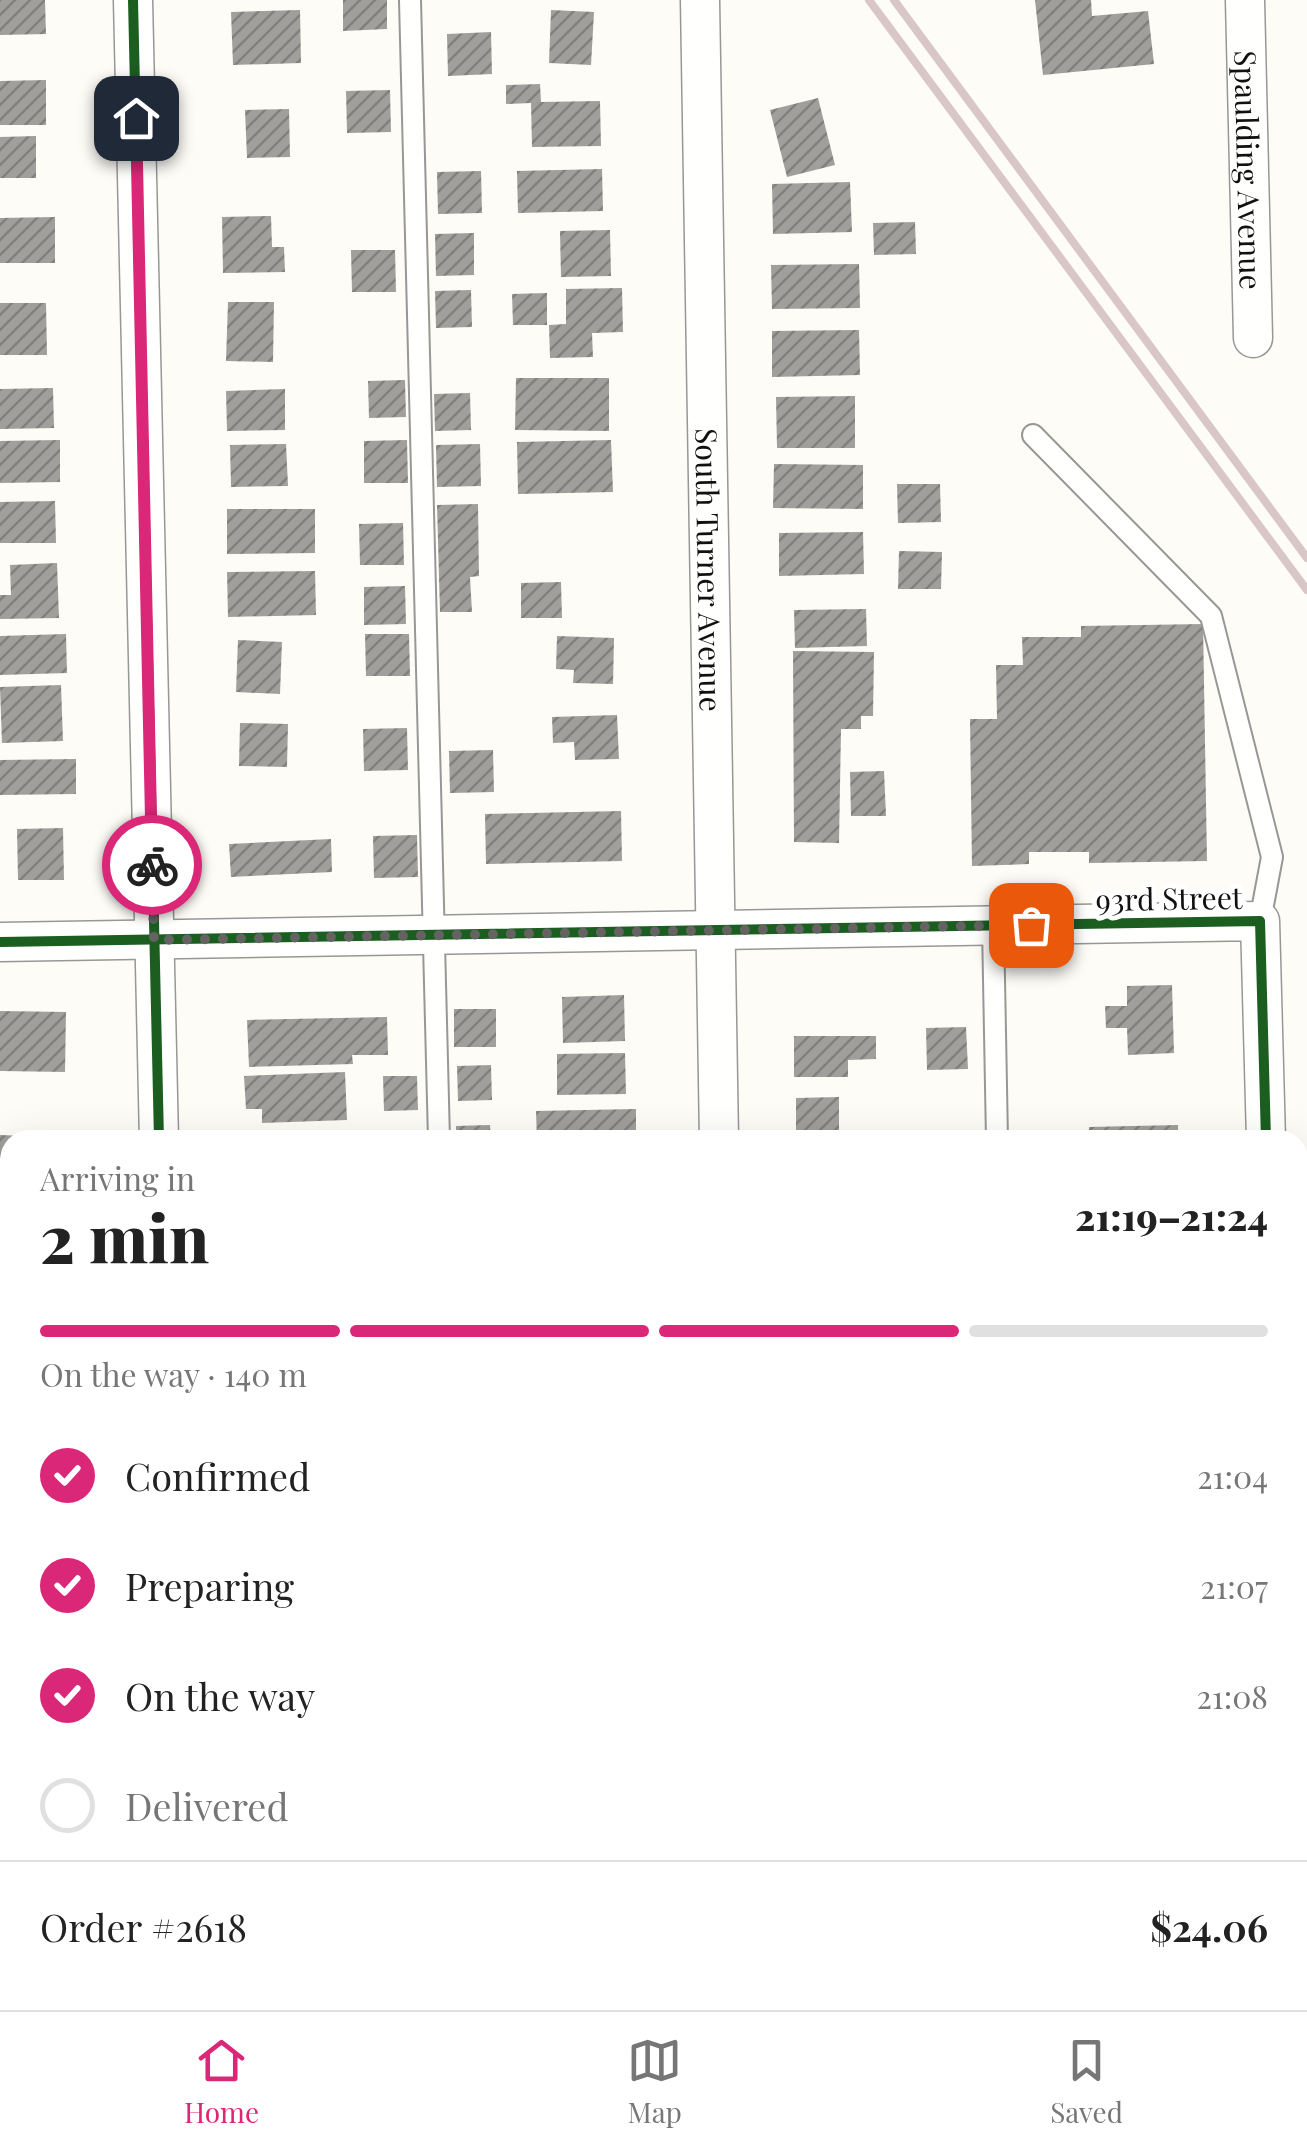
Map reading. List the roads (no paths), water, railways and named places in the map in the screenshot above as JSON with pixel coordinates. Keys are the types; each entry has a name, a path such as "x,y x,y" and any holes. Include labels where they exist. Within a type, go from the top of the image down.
{"street":[{"path":"133,0 159,1130"},
{"name":"South Turner Avenue","path":"700,0 719,1130"},
{"name":"Spaulding Avenue","path":"1245,0 1254,338"},
{"path":"1260,921 1266,1130"},
{"name":"93rd Street","path":"0,942 1260,921"}],"lane":[{"path":"410,0 440,1130"},
{"path":"1033,435 1212,616 1272,856 1260,921"},
{"path":"993,926 997,1130"}],"railway":[{"path":"869,0 1307,590"},
{"path":"894,0 1307,558"}]}
